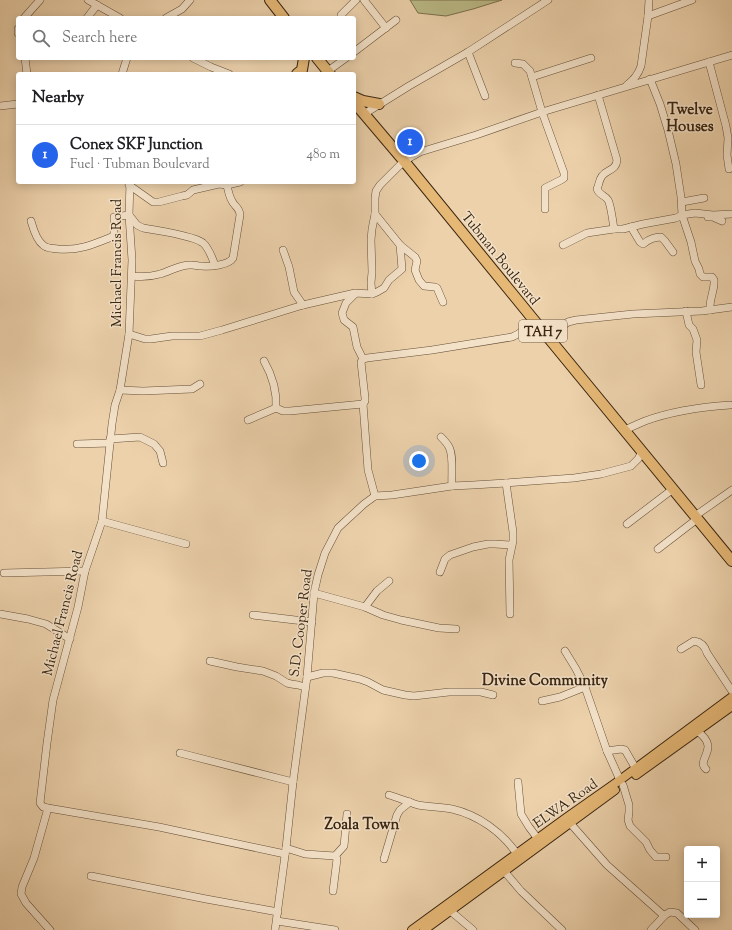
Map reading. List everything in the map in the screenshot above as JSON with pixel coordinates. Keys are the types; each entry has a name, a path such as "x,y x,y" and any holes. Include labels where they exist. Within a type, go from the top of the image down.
{"highway":[{"path":"270,0 282,16"},
{"path":"300,72 302,70 304,60"},
{"path":"319,60 328,72"},
{"path":"356,98 363,101 379,104"},
{"name":"Tubman Boulevard","path":"356,104 732,561"},
{"path":"356,114 373,124"}],"main road":[{"name":"ELWA Road","path":"412,930 448,909 504,871 570,823 636,769 732,697"},
{"name":"ELWA Road","path":"424,930 517,854 732,706"}],"street":[{"path":"26,16 40,0"},
{"path":"88,0 116,16"},
{"path":"170,16 182,9 190,0"},
{"path":"341,16 356,0"},
{"path":"364,0 386,28"},
{"path":"364,114 468,52 548,0"},
{"path":"626,86 636,77 639,72 648,16 649,0"},
{"path":"648,16 692,0"},
{"path":"89,16 97,5"},
{"path":"356,50 396,20"},
{"path":"468,52 484,96"},
{"path":"372,294 370,252 372,229 376,214 376,191 404,161 420,152 476,135 542,112 732,55"},
{"path":"532,77 591,58"},
{"path":"25,60 27,72"},
{"path":"123,72 126,60"},
{"path":"197,60 222,72"},
{"path":"330,72 344,60"},
{"path":"709,62 730,146 727,155 729,169"},
{"path":"515,63 523,64 528,68 564,173 564,178 545,188 545,209"},
{"path":"650,79 668,130 676,164 682,202 680,217 691,242 695,261 700,274 703,277 712,277 714,280 715,284 710,302 710,310"},
{"path":"598,95 617,164 614,168 605,173 597,188 601,195 606,198 609,203 614,230"},
{"path":"0,106 16,104"},
{"name":"Michael Francis Road","path":"48,808 43,807 40,804 46,743 53,700 78,607 85,571 102,521 110,441 129,334 132,276 129,215 130,184"},
{"path":"131,184 153,202 159,202 187,195 193,190 219,184 232,184"},
{"path":"132,276 141,277 160,274 184,265 215,265 231,261 233,258 240,211 232,202 228,185"},
{"path":"682,202 704,198"},
{"path":"564,245 587,233 623,229 695,213 713,215 732,214"},
{"path":"376,214 389,232 415,257 417,261 415,270 419,280 424,286 437,288 444,302"},
{"path":"31,220 38,240 44,246 50,248 71,249 100,242 114,236 114,217 129,215 137,225 143,228 189,237 204,244 208,249 215,265"},
{"path":"680,217 713,217 722,221"},
{"path":"631,227 640,242 643,244 647,240 655,237 661,237 673,252"},
{"path":"129,334 145,339 172,336 200,336 303,305 355,293 372,294 384,288 389,280 402,269 400,244"},
{"path":"283,250 289,267 294,292 303,305"},
{"path":"355,293 346,303 342,313 344,320 353,327 357,347 363,359 361,362 365,398 363,404 368,470 375,496 452,486 574,478 601,474 631,466 642,452"},
{"path":"548,337 568,322 576,320 633,314 702,311 732,307"},
{"path":"686,311 689,325 693,329 697,340 696,352 701,385"},
{"path":"363,359 512,337 524,331 532,319"},
{"path":"264,361 269,369 274,387 276,408"},
{"path":"120,390 143,391 192,389 200,384"},
{"path":"248,420 276,408 283,411 290,411 363,404"},
{"path":"625,430 645,421 668,415 710,407 730,405"},
{"path":"77,444 140,437 154,444 160,451 162,463"},
{"path":"441,437 450,449 452,486"},
{"path":"506,483 513,532 513,541 509,560 510,614"},
{"path":"627,524 673,489"},
{"path":"658,549 696,517 732,490"},
{"name":"S.D. Cooper Road","path":"275,930 307,677 314,593 318,575 325,553 338,528 375,496"},
{"path":"102,521 186,544"},
{"path":"440,572 445,559 450,554 488,544 511,545"},
{"path":"4,573 85,571"},
{"path":"365,607 377,591 389,581"},
{"path":"314,593 365,607 396,619 439,628 456,629"},
{"path":"0,614 28,618 46,624 70,639"},
{"path":"252,615 312,622"},
{"path":"681,649 694,641 702,644 732,691"},
{"path":"565,651 585,687 607,751 622,782 629,805 628,820 630,826 646,842 656,857 666,857"},
{"path":"210,661 263,671 276,676 287,683 305,687"},
{"path":"307,677 323,673 333,673 360,679 383,690 414,696 430,693 457,692 481,692 493,695"},
{"path":"542,701 560,697 585,687"},
{"path":"696,731 702,735 708,744 708,749 702,763 706,770"},
{"path":"607,751 621,749 625,750 636,769"},
{"path":"180,753 293,782"},
{"path":"518,782 521,814 538,839"},
{"path":"389,795 418,805 463,812 483,821 499,834 517,854"},
{"path":"384,859 397,815 400,810 410,802"},
{"path":"50,930 26,903 21,894 22,887 34,858 48,808 285,851 335,856 342,849 345,842 348,814"},
{"path":"570,823 613,871 664,915"},
{"path":"333,891 337,859 335,856"},
{"path":"504,871 521,891 562,930"},
{"path":"91,876 278,912"},
{"path":"448,909 473,930"},
{"path":"651,930 664,915 670,912 677,913 695,930"},
{"path":"276,921 335,930"}],"green space":[{"path":"410,0 502,0 446,16 418,13"}],"place":[{"name":"Conex SKF Junction","path":"410,142"}],"district":[{"name":"Twelve Houses","path":"690,118"},
{"name":"Divine Community","path":"545,680"},
{"name":"Zoala Town","path":"362,824"}]}
